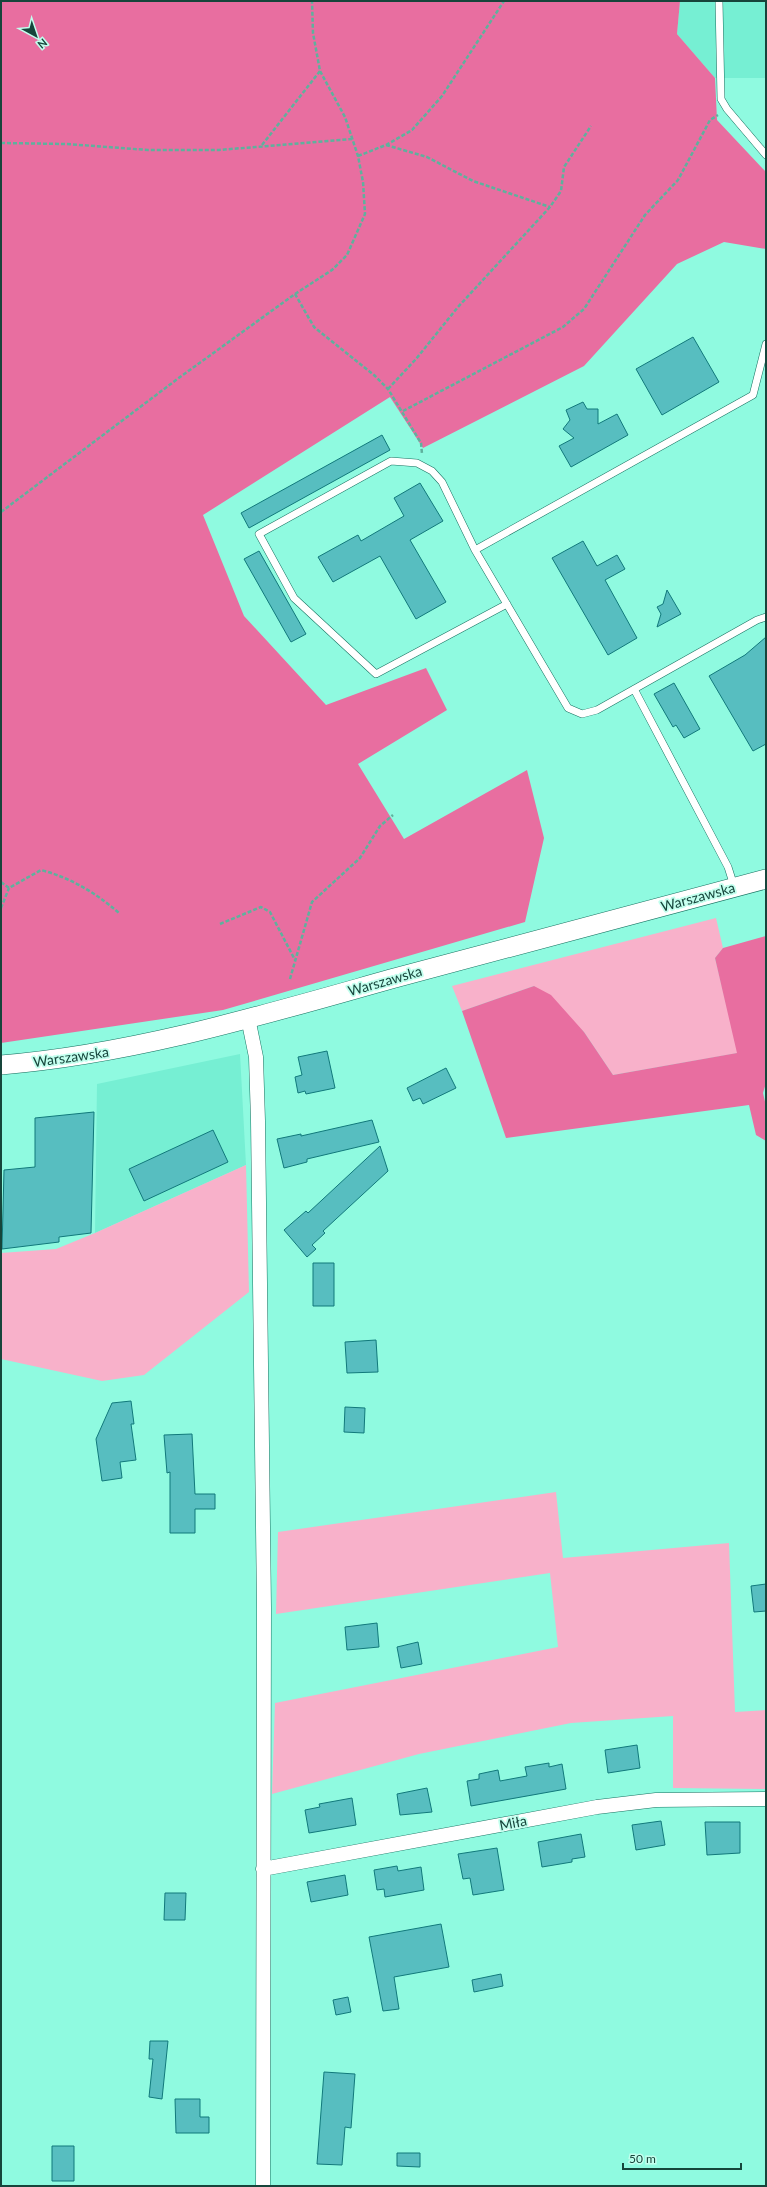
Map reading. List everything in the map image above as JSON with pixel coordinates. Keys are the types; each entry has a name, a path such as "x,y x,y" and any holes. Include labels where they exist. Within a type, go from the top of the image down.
{"main road":[{"name":"Warszawska","path":"1,1065 86,1056 143,1045 766,879"}],"street":[{"path":"248,1018 256,1057 258,1121 264,1608 263,2186"},
{"name":"Miła","path":"263,1869 597,1807 656,1800 766,1799"}],"lane":[{"path":"719,1 722,99 727,109 766,155"},
{"path":"475,550 753,395 766,344"},
{"path":"507,604 376,674 294,598 259,534 391,461 417,462 432,471 442,482 475,550 507,604 568,708 582,714 597,710 756,620 766,617"},
{"path":"634,689 728,867 734,888"}],"path":[{"path":"1,512 176,380 295,294 332,270 347,255 365,214 363,182 358,156 345,117 320,71 313,34 312,1"},
{"path":"358,156 386,145 412,130 442,96 504,1"},
{"path":"262,146 320,71"},
{"path":"403,411 563,326 584,309 645,215 678,180 710,120 727,109"},
{"path":"388,389 416,359 458,306 550,207 561,191 564,167 591,126"},
{"path":"1,143 67,144 148,150 219,150 352,139"},
{"path":"386,145 427,157 473,181 550,207"},
{"path":"295,294 314,327 374,375 388,389 403,411 421,443 422,455 417,462"},
{"path":"290,980 312,902 360,858 380,826 393,815"},
{"path":"1,908 9,888 41,870 61,875 99,896 119,913"},
{"path":"1,882 9,888"},
{"path":"220,924 261,907 270,912 295,960"}],"shaded area":[{"path":"1,1 680,1 677,34 715,78 717,120 766,172 766,249 724,242 677,264 584,366 423,448 390,397 203,515 244,616 326,705 426,668 447,710 358,764 404,839 527,770 544,838 525,922 223,1010 1,1043"},
{"path":"680,1 766,1 766,78 715,78 677,34"},
{"path":"716,918 723,948 715,958 738,1053 613,1075 584,1032 534,986 462,1011 452,986"},
{"path":"766,936 766,1083 763,1093 766,1106 766,1141 756,1135 749,1105 506,1138 462,1011 534,986 551,995 584,1032 613,1075 737,1053 715,958 723,948"},
{"path":"240,1054 246,1165 95,1233 97,1084"},
{"path":"246,1165 249,1292 144,1375 102,1381 1,1359 1,1253 56,1249"},
{"path":"556,1492 563,1558 729,1543 735,1712 766,1710 766,1789 673,1788 673,1716 571,1723 419,1754 272,1794 275,1703 558,1647 550,1573 276,1614 278,1532"}],"building":[{"path":"693,337 719,382 662,415 636,369"},
{"path":"583,402 587,409 598,409 598,424 617,414 628,435 571,467 559,446 574,438 563,429 570,420 566,410"},
{"path":"382,435 390,450 249,528 241,513"},
{"path":"420,483 443,521 410,540 446,602 416,619 380,556 333,582 318,557 358,535 361,541 404,516 394,498"},
{"path":"583,541 597,566 617,555 625,569 605,580 637,638 608,655 552,558"},
{"path":"259,551 306,634 291,642 244,559"},
{"path":"667,590 681,614 657,627 661,614 657,607 663,604"},
{"path":"766,637 766,744 753,751 709,676 745,655"},
{"path":"674,683 700,729 684,738 676,725 673,727 654,694"},
{"path":"327,1051 335,1088 306,1094 305,1091 298,1093 295,1077 302,1075 298,1057"},
{"path":"446,1068 456,1088 423,1104 420,1098 413,1101 407,1088"},
{"path":"94,1112 91,1233 59,1237 59,1242 2,1249 4,1170 35,1167 35,1118"},
{"path":"372,1120 379,1142 307,1159 307,1162 284,1168 277,1139 301,1134 301,1136"},
{"path":"213,1130 228,1162 144,1201 129,1169"},
{"path":"380,1146 388,1171 323,1231 325,1233 312,1245 316,1249 307,1257 284,1230 306,1211 308,1213"},
{"path":"313,1263 334,1263 334,1306 313,1306"},
{"path":"376,1340 378,1372 347,1373 345,1342"},
{"path":"131,1401 134,1424 131,1424 136,1460 120,1462 122,1478 102,1481 96,1439 112,1403"},
{"path":"345,1407 365,1408 364,1433 344,1432"},
{"path":"192,1434 195,1494 215,1494 215,1509 195,1509 195,1533 170,1533 170,1472 167,1473 164,1435"},
{"path":"766,1584 766,1611 754,1612 751,1586"},
{"path":"377,1623 379,1647 347,1650 345,1627"},
{"path":"418,1642 422,1664 401,1668 397,1647"},
{"path":"637,1745 640,1768 608,1773 605,1750"},
{"path":"549,1763 549,1767 562,1764 566,1789 471,1806 467,1781 479,1779 479,1774 498,1770 500,1781 527,1776 525,1767"},
{"path":"427,1788 432,1812 400,1815 397,1794"},
{"path":"352,1798 356,1825 309,1833 305,1810 320,1807 319,1804"},
{"path":"661,1821 665,1845 636,1850 632,1825"},
{"path":"705,1822 740,1822 740,1853 707,1855"},
{"path":"581,1834 585,1857 572,1859 572,1862 542,1867 538,1842"},
{"path":"497,1848 504,1890 473,1895 470,1878 463,1879 458,1854"},
{"path":"397,1866 398,1871 421,1867 424,1890 385,1897 384,1889 377,1890 374,1870"},
{"path":"345,1875 348,1895 311,1902 307,1882"},
{"path":"165,1893 186,1893 185,1920 164,1920"},
{"path":"441,1924 449,1967 394,1977 399,2009 383,2011 369,1937"},
{"path":"501,1974 503,1986 474,1992 472,1980"},
{"path":"348,1997 351,2012 336,2015 333,2000"},
{"path":"150,2041 168,2041 162,2099 149,2097 153,2059 149,2059"},
{"path":"324,2072 355,2074 351,2128 345,2127 342,2165 317,2164"},
{"path":"175,2099 200,2099 200,2117 209,2117 209,2133 176,2133"},
{"path":"52,2146 74,2146 74,2181 52,2181"},
{"path":"397,2153 420,2153 420,2167 397,2166"}]}
